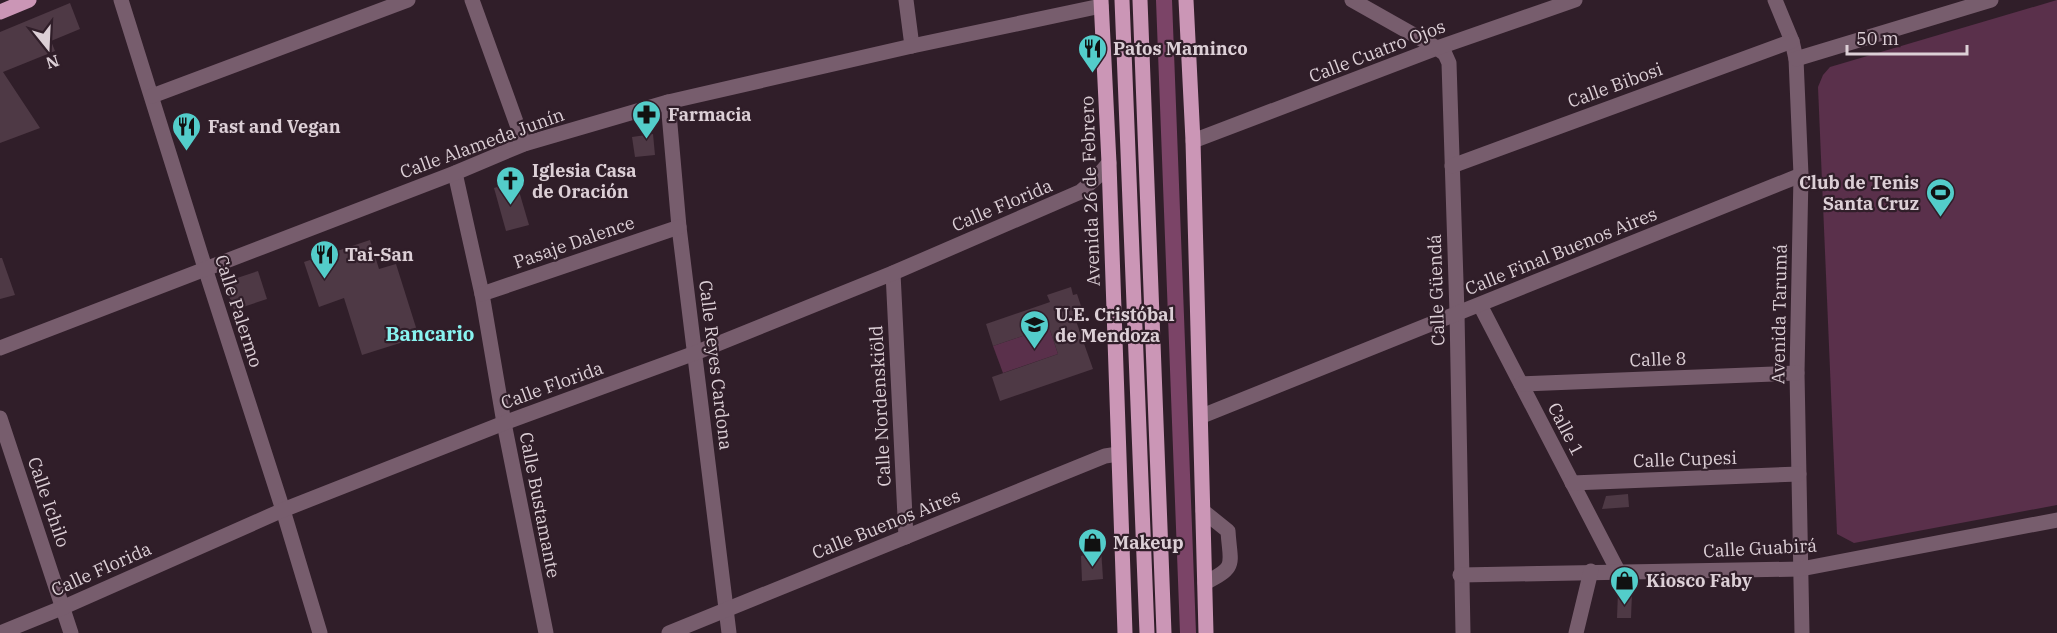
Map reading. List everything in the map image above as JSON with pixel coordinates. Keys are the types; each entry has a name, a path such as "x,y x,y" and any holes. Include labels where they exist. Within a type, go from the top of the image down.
{"main road":[{"path":"3,7 29,0"},
{"path":"1122,0 1147,633"},
{"path":"1140,0 1164,633"},
{"path":"1186,0 1202,416 1206,633"},
{"name":"Avenida 26 de Febrero","path":"1101,3 1109,163 1125,633"}],"street":[{"name":"Calle Palermo","path":"121,0 320,633"},
{"path":"152,96 408,0"},
{"path":"472,0 524,144"},
{"path":"906,0 912,46"},
{"path":"1352,0 1437,48"},
{"name":"Calle Cuatro Ojos","path":"1193,141 1437,48 1575,0"},
{"name":"Avenida Tarumá","path":"1775,0 1792,41 1796,59 1802,175 1797,373 1802,633"},
{"path":"1796,59 1991,0"},
{"name":"Calle Alameda Junín","path":"0,348 455,173 524,144 668,102 1101,3"},
{"name":"Calle Bibosi","path":"1452,166 1792,41"},
{"name":"Calle Güendá","path":"1437,48 1449,63 1457,313 1462,633"},
{"name":"Calle Reyes Cardona","path":"668,102 679,227 729,633"},
{"name":"Calle Florida","path":"0,633 283,510 504,423 695,353 893,273 1080,192 1109,163"},
{"name":"Calle Bustamante","path":"455,173 482,294 504,423 546,633"},
{"name":"Calle Final Buenos Aires","path":"1202,416 1802,175"},
{"name":"Pasaje Dalence","path":"482,294 679,227"},
{"name":"Calle Nordenskiöld","path":"893,273 906,537"},
{"name":"Calle 1","path":"1480,305 1618,571"},
{"name":"Calle 8","path":"1521,384 1797,373"},
{"name":"Calle Ichilo","path":"0,418 71,633"},
{"name":"Calle Buenos Aires","path":"669,633 1105,456 1118,454"},
{"name":"Calle Cupesi","path":"1572,483 1799,474"},
{"path":"1203,512 1228,531 1230,564 1226,573 1205,583"},
{"name":"Calle Guabirá","path":"1460,575 1801,569 2057,520"},
{"path":"1576,633 1591,572"}],"shaded area":[{"name":"Club de Tenis Santa Cruz","path":"2057,0 2057,505 1854,543 1837,534 1818,87 1823,75 1830,67"},
{"path":"1049,327 1058,354 1003,373 993,346"}],"building":[{"path":"70,3 80,29 51,41 55,51 3,72 40,128 0,143 0,32"},
{"path":"653,134 655,155 635,157 632,137"},
{"name":"Iglesia Casa de Oración","path":"516,181 529,225 506,231 494,188"},
{"path":"370,240 379,269 396,264 419,337 362,355 344,298 319,307 304,262"},
{"path":"0,258 2,258 15,295 0,299"},
{"path":"258,271 267,299 234,310 226,288 231,280"},
{"path":"1071,287 1073,295 1077,294 1084,315 1075,318 1093,369 1000,401 992,377 1058,354 1049,327 993,346 986,324 1050,302 1047,295"},
{"path":"1628,494 1629,507 1602,509 1606,496"},
{"name":"Makeup","path":"1101,548 1103,579 1082,581 1081,556"},
{"name":"Kiosco Faby","path":"1618,592 1632,593 1631,618 1617,618"}],"waterway":[{"path":"1164,0 1188,633"}],"place":[{"name":"Patos Maminco","path":"1092,74"},
{"name":"Farmacia","path":"647,140"},
{"name":"Fast and Vegan","path":"187,152"},
{"name":"Iglesia Casa de Oración","path":"511,206"},
{"name":"Club de Tenis Santa Cruz","path":"1940,218"},
{"name":"Tai-San","path":"324,280"},
{"name":"U.E. Cristóbal de Mendoza","path":"1034,350"},
{"name":"Makeup","path":"1092,568"},
{"name":"Kiosco Faby","path":"1625,606"}],"district":[{"name":"Bancario","path":"430,333"}]}
